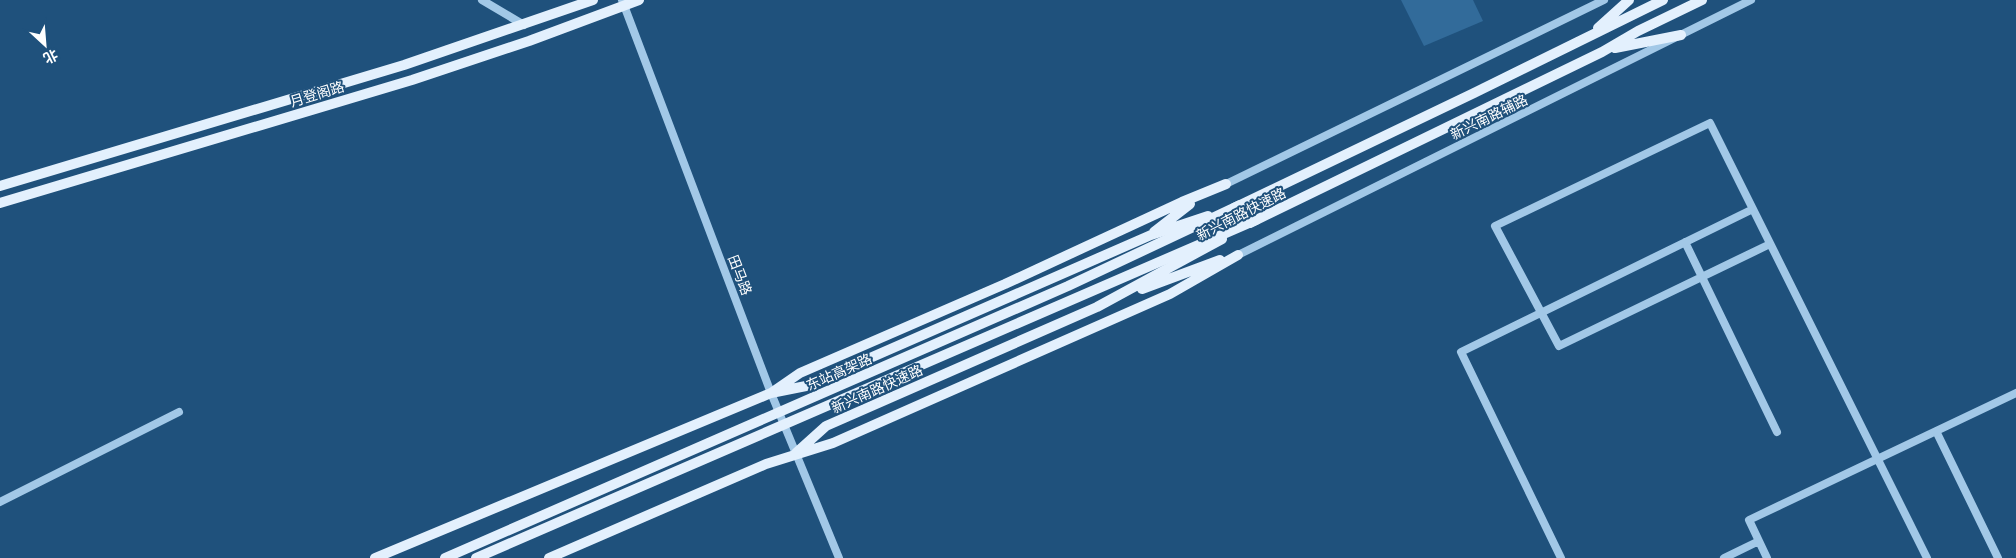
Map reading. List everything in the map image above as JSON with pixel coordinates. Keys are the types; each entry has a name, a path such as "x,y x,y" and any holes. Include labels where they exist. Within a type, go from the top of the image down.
{"main road":[{"name":"月登阁路","path":"0,186 404,65 594,0"},
{"name":"月登阁路","path":"0,202 412,80 623,3 638,0"},
{"path":"1590,36 1629,0"},
{"name":"新兴南路快速路","path":"772,393 806,386 1151,235 1240,205 1662,0"},
{"name":"新兴南路快速路","path":"796,453 826,426 1097,307 1256,220 1602,52 1638,31 1702,0"},
{"path":"1602,52 1634,43 1681,35"},
{"path":"1151,235 1181,209 1226,184"},
{"path":"375,558 772,393 800,373 1005,284 1182,202 1226,184"},
{"name":"东站高架路","path":"445,558 1068,286 1240,205"},
{"name":"东站高架路","path":"476,558 1256,220"},
{"path":"1097,307 1188,270 1238,255"},
{"path":"549,558 796,453 832,443 1170,294 1238,255"}],"street":[{"path":"482,0 524,25"},
{"path":"1226,184 1604,0"},
{"name":"新兴南路辅路","path":"1238,255 1751,0"},
{"name":"田马路","path":"623,3 772,393 839,558"},
{"path":"1770,244 1559,346 1495,226 1710,122 1927,558"},
{"path":"1560,558 1461,352 1753,209"},
{"path":"1685,242 1777,432"},
{"path":"1767,558 1749,520 2016,393"},
{"path":"0,502 179,412"},
{"path":"1936,431 1998,558"},
{"path":"1724,558 1759,541"}],"shaded area":[{"path":"1401,0 1473,0 1483,21 1424,46"}]}
